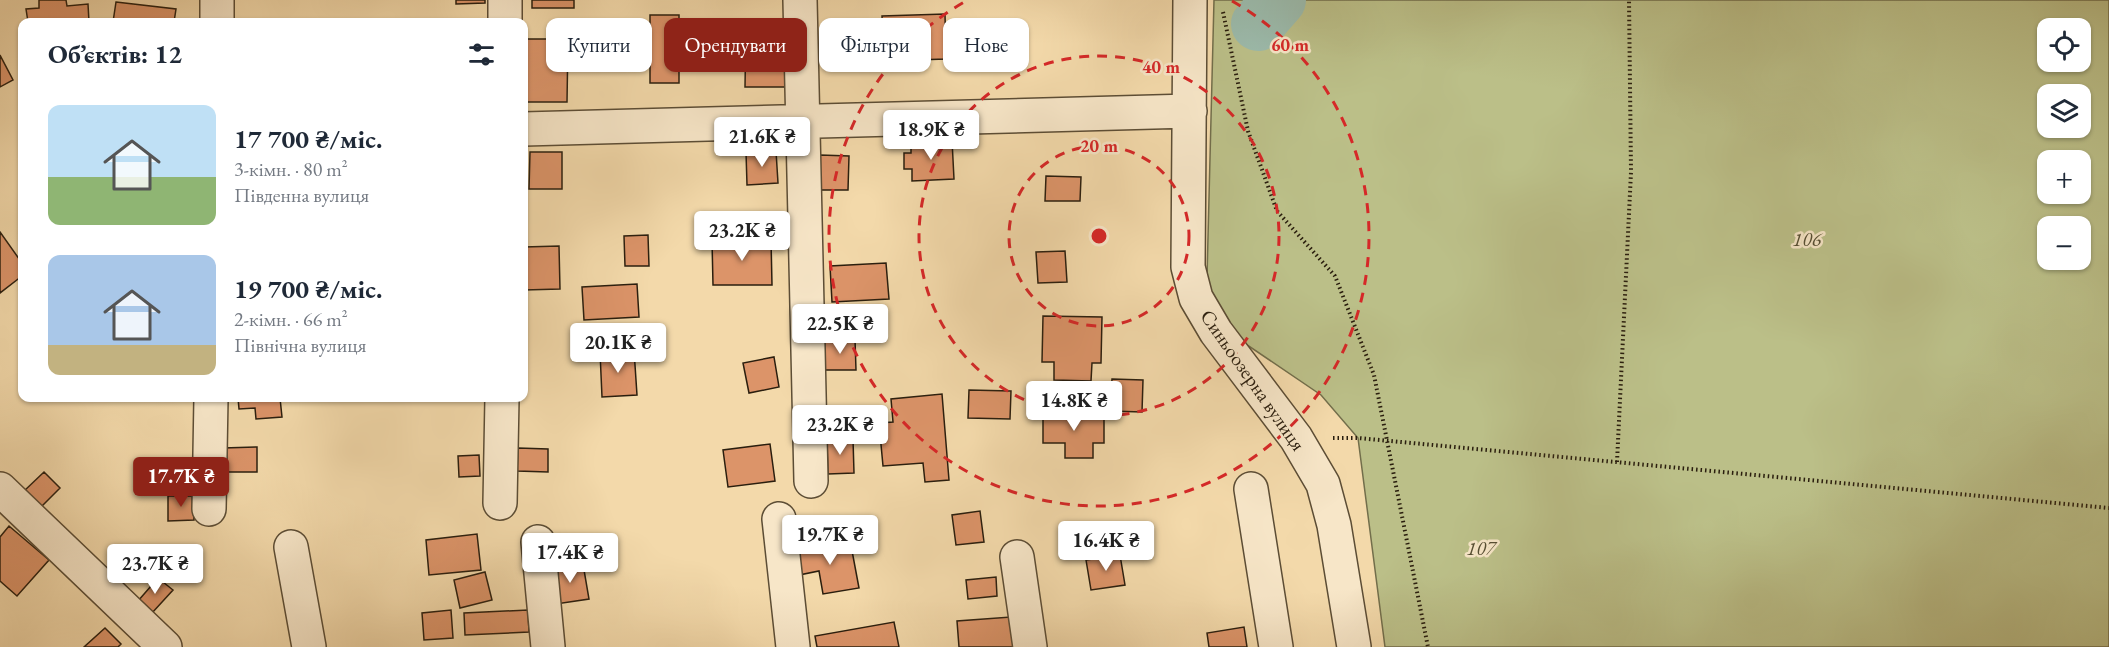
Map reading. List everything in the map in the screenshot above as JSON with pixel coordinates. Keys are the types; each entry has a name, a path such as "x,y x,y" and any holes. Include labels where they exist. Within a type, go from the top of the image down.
{"street":[{"path":"217,0 217,18"},
{"path":"505,18 506,0"},
{"path":"800,0 811,481"},
{"name":"Синьоозерна вулиця","path":"1190,0 1188,267 1196,298 1216,332 1296,438 1323,484 1334,525 1354,647"},
{"path":"528,129 1190,111"},
{"path":"210,509 211,402"},
{"path":"500,503 502,402"},
{"path":"0,489 165,647"},
{"path":"1251,489 1276,647"},
{"path":"779,519 793,647"},
{"path":"538,542 549,647"},
{"path":"291,547 309,647"},
{"path":"1017,557 1030,647"}],"path":[{"path":"1617,462 1631,172 1629,0"},
{"path":"1223,10 1248,131 1277,211 1335,276 1374,375 1428,647"},
{"path":"1296,438 1387,440 2109,508"}],"green space":[{"name":"106","path":"1214,0 2109,0 2109,647 1385,647 1358,438 1321,395 1206,317"}],"building":[{"path":"39,0 66,0 67,6 88,4 89,18 27,18 26,9 39,8"},
{"path":"456,0 485,0 485,3 456,4"},
{"path":"532,0 574,0 574,8 532,8"},
{"path":"116,2 176,9 175,18 114,18"},
{"path":"945,14 945,18 943,18 943,59 931,59 931,18 882,18 882,16"},
{"path":"650,15 679,15 679,18 664,18 664,72 679,72 679,83 650,83 652,18"},
{"path":"528,39 546,39 546,72 567,72 567,102 528,102"},
{"path":"0,55 13,80 0,87"},
{"path":"745,72 788,72 788,87 745,87"},
{"path":"952,140 954,179 912,181 912,169 904,169 904,153 911,153 911,142"},
{"path":"776,151 778,183 747,185 746,152"},
{"path":"530,152 562,152 562,189 529,189"},
{"path":"820,155 849,156 848,190 820,190"},
{"path":"1046,176 1081,177 1080,201 1045,201"},
{"path":"0,232 18,257 18,279 0,293"},
{"path":"648,235 649,266 625,266 624,236"},
{"path":"771,239 772,285 713,285 712,240"},
{"path":"559,246 560,289 528,290 528,247"},
{"path":"1065,251 1067,282 1038,283 1036,252"},
{"path":"886,263 889,299 832,302 830,266"},
{"path":"637,284 639,317 584,320 582,287"},
{"path":"1043,316 1102,317 1101,363 1092,363 1091,381 1054,380 1054,362 1042,362"},
{"path":"855,339 856,370 824,370 824,340"},
{"path":"634,350 637,395 602,397 600,352"},
{"path":"774,357 779,387 749,393 743,363"},
{"path":"1112,379 1143,380 1142,412 1110,411"},
{"path":"969,390 1011,391 1010,419 968,418"},
{"path":"942,394 949,480 925,482 923,463 883,466 879,423 893,422 891,399"},
{"path":"238,402 280,402 282,417 256,419 255,408 239,409"},
{"path":"1043,413 1104,414 1104,443 1093,443 1093,458 1065,458 1065,443 1043,443"},
{"path":"853,439 854,473 828,474 827,440"},
{"path":"770,444 775,481 728,487 723,450"},
{"path":"257,447 257,472 223,472 223,448"},
{"path":"518,448 548,449 548,472 517,471"},
{"path":"479,455 480,476 459,477 458,456"},
{"path":"44,472 60,488 39,509 23,492"},
{"path":"168,496 193,496 194,520 168,521"},
{"path":"980,511 984,542 956,545 952,515"},
{"path":"9,526 49,560 17,596 0,581 0,537"},
{"path":"477,534 481,570 429,575 426,540"},
{"path":"850,540 859,588 823,594 819,571 799,575 794,550"},
{"path":"1120,555 1125,585 1091,590 1086,560"},
{"path":"583,564 589,599 556,604 551,568"},
{"path":"485,572 492,600 460,608 454,580"},
{"path":"996,577 997,596 968,599 966,580"},
{"path":"158,578 173,590 152,613 138,601"},
{"path":"451,610 453,638 424,640 422,613"},
{"path":"528,610 529,632 465,635 464,613"},
{"path":"1011,617 1013,647 959,647 957,621"},
{"path":"894,622 899,647 817,647 815,636"},
{"path":"1244,627 1247,647 1209,647 1207,633"},
{"path":"105,628 121,644 118,647 84,647"}],"waterway":[{"path":"1258,24 1279,0"}],"park label":[{"name":"107","path":"1481,548"}]}
